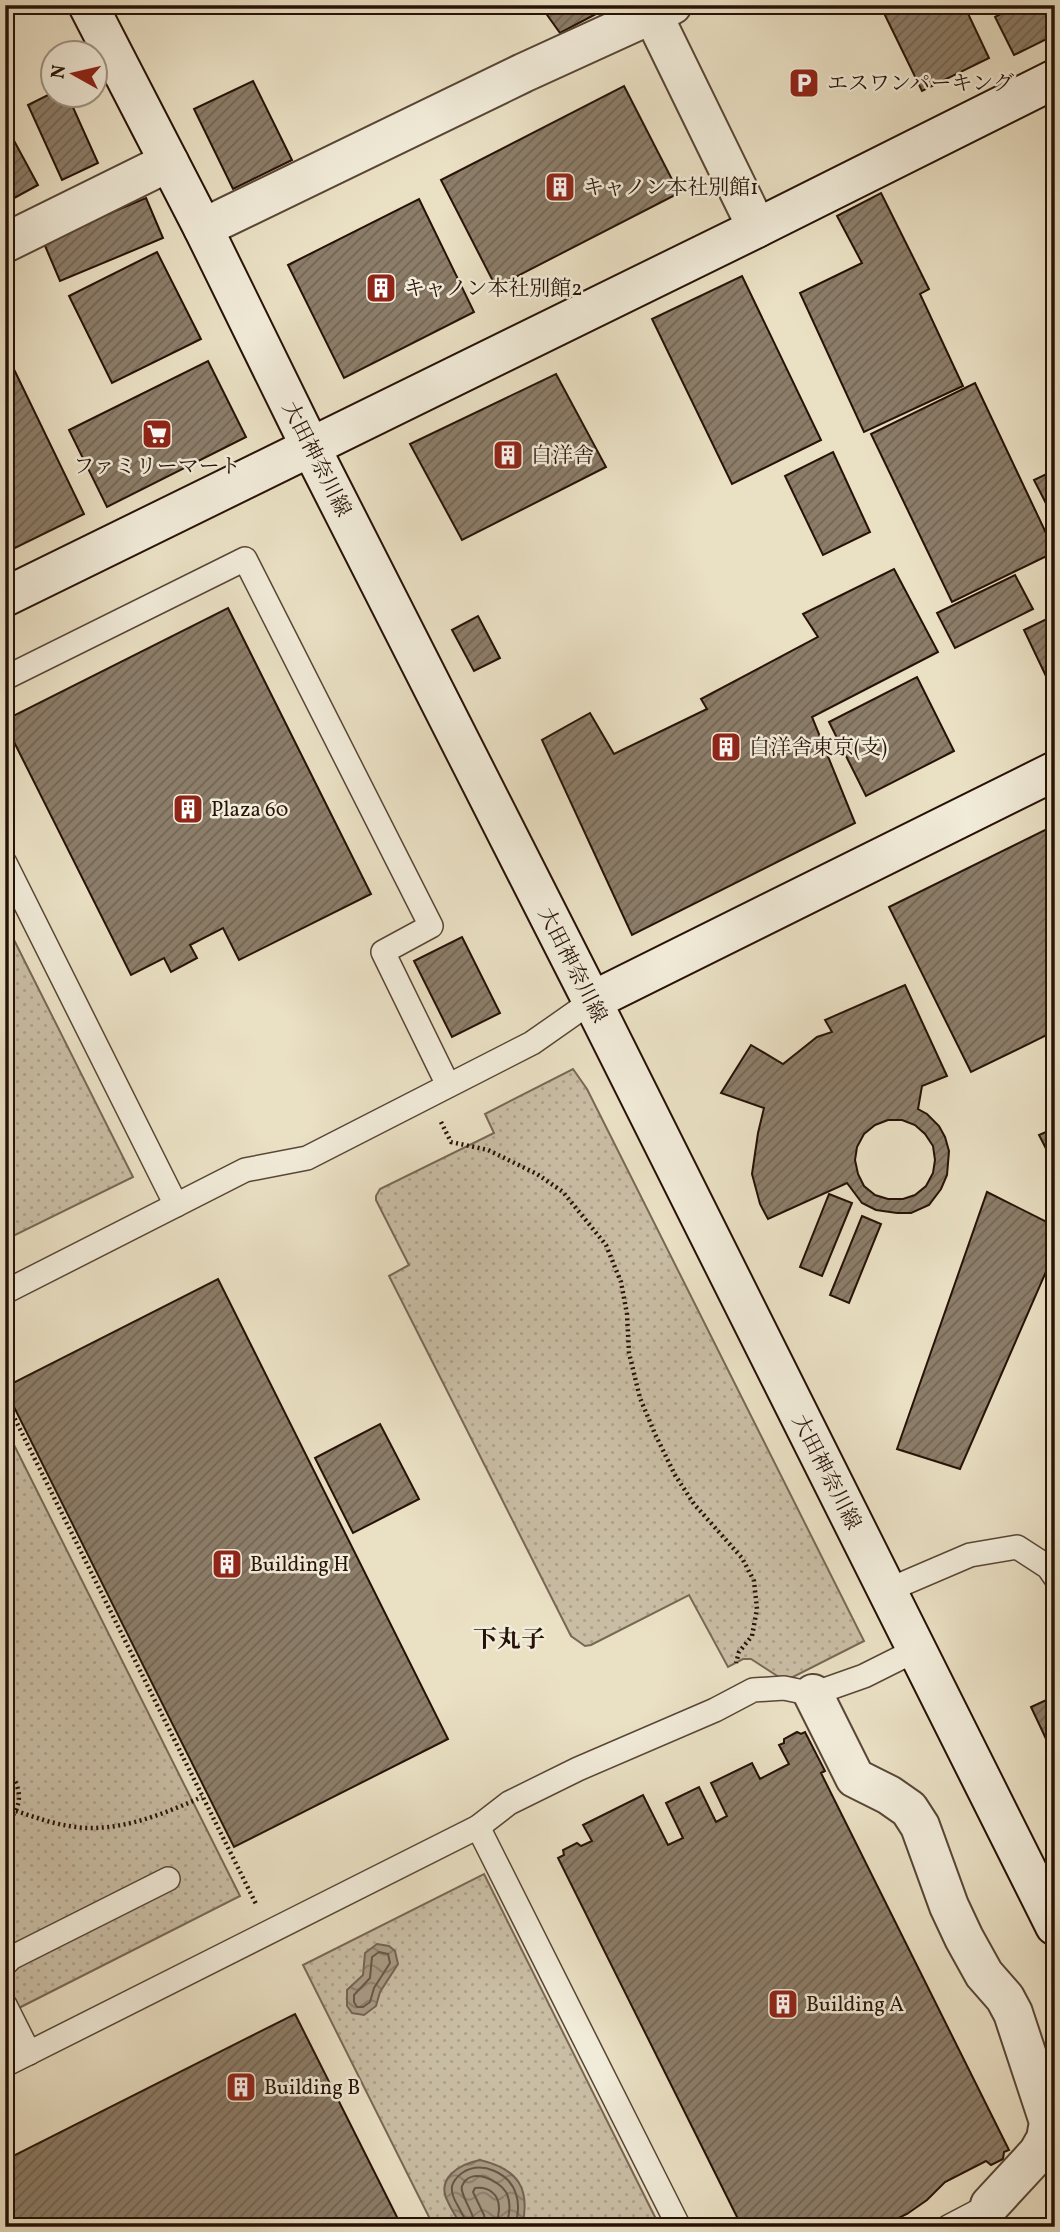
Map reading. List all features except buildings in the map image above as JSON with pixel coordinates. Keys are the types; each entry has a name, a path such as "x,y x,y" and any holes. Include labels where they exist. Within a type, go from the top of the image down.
{"street":[{"name":"大田神奈川線","path":"88,5 203,228 310,446 592,1001 1055,1926"},
{"path":"203,228 523,73 604,37 657,8 757,228"},
{"path":"5,597 1055,79"},
{"path":"5,243 169,162"},
{"path":"592,1001 1055,771"},
{"path":"813,1694 855,1778 889,1795 909,1809 920,1826 949,1906 964,1938 984,1974 1005,1998 1013,2013 1049,2122 1046,2139 1038,2153 990,2205"}],"lane":[{"path":"5,678 245,559 432,926 383,952 449,1085"},
{"path":"5,863 177,1205"},
{"path":"5,1292 245,1170 307,1158 532,1043 592,1001"},
{"path":"886,1591 970,1556 1017,1547 1048,1567 1055,1577"},
{"path":"5,2065 478,1827 509,1803 578,1769 753,1690 784,1688 813,1694 864,1676 916,1650"},
{"path":"478,1827 678,2227"},
{"path":"5,1964 11,1958 168,1879"},
{"path":"5,2005 29,2053"},
{"path":"948,2227 990,2205"}],"path":[{"path":"428,1096 451,1142 488,1150 537,1174 563,1192 606,1245 621,1282 627,1314 629,1353 640,1398 650,1422 694,1504 742,1558 754,1581 757,1609 752,1636 739,1652 725,1704"},
{"path":"5,1399 270,1932"},
{"path":"5,1769 19,1786 16,1811 5,1823"},
{"path":"16,1811 56,1824 91,1828 128,1823 166,1813 202,1797"}],"shaded area":[{"path":"5,922 133,1177 5,1240"},
{"path":"573,1069 587,1089 864,1641 793,1677 779,1677 751,1659 743,1659 728,1667 689,1595 591,1645 585,1646 571,1636 389,1276 409,1265 376,1200 380,1189 494,1133 485,1114"},
{"path":"5,1427 240,1896 5,2015"},
{"path":"484,1874 660,2227 434,2227 303,1965"}],"water":[{"path":"377,1944 389,1946 395,1951 398,1964 380,1992 376,2006 364,2015 352,2013 347,2006 347,1990 363,1975 365,1953"},
{"path":"480,2160 504,2169 519,2182 525,2201 522,2227 461,2227 448,2202 445,2186 447,2179 458,2169"}],"place":[{"name":"エスワンパーキング","path":"804,83"},
{"name":"キャノン本社別館1","path":"560,187"},
{"name":"キャノン本社別館2","path":"381,288"},
{"name":"ファミリーマート","path":"157,434"},
{"name":"白洋舎","path":"508,455"},
{"name":"白洋舎東京(支)","path":"726,747"},
{"name":"Plaza 60","path":"188,809"},
{"name":"Building H","path":"227,1564"},
{"name":"Building A","path":"783,2004"},
{"name":"Building B","path":"241,2087"}],"district":[{"name":"下丸子","path":"509,1639"}]}
